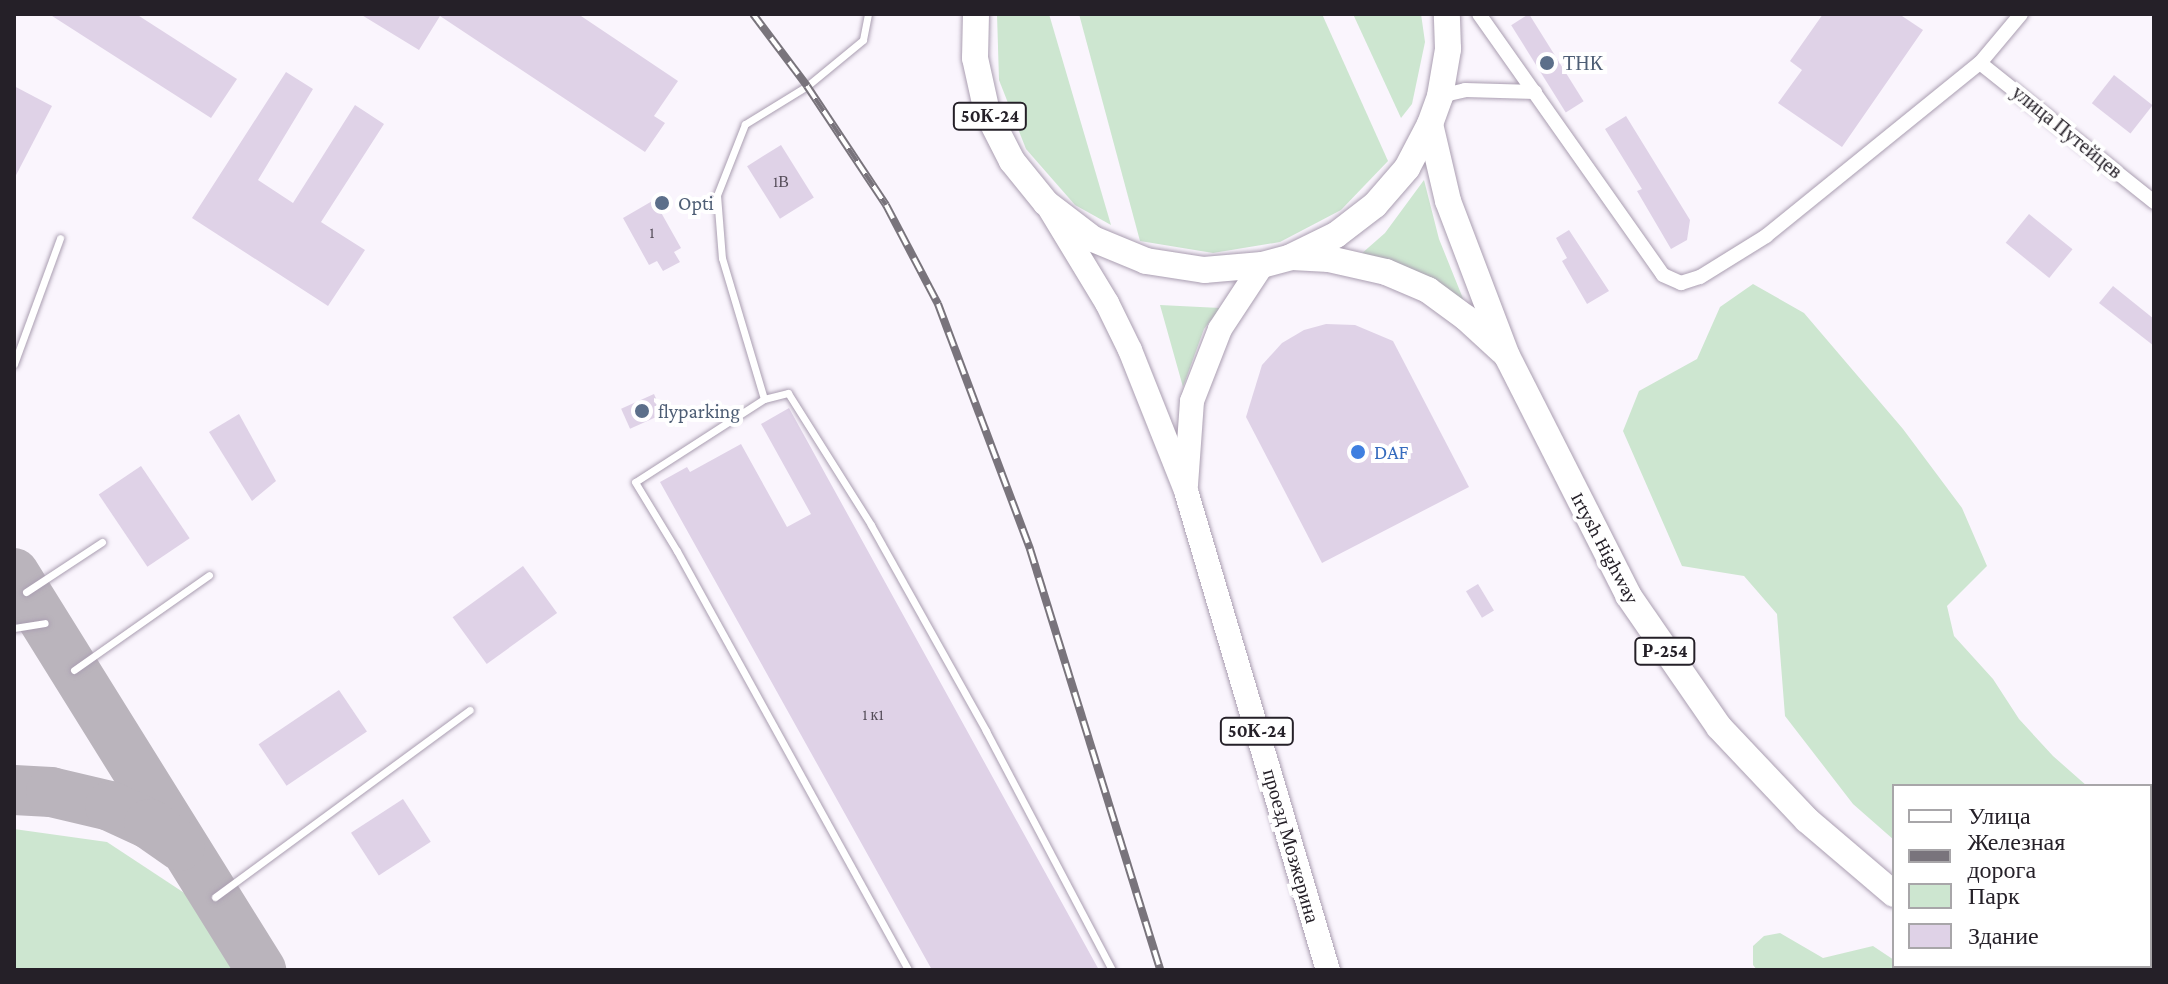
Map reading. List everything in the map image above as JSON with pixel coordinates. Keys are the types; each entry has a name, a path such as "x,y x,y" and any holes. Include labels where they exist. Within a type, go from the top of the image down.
{"highway":[{"name":"50К-24","path":"976,14 975,58 987,112 1012,161 1046,203"},
{"path":"1046,203 1093,239 1146,261 1204,270 1262,265 1291,257 1336,235 1375,205 1407,168 1430,124 1440,96 1448,49 1447,14"},
{"path":"1430,124 1448,201 1507,356"},
{"path":"1291,257 1329,259 1386,272 1428,290 1466,318 1507,356"},
{"name":"Irtysh Highway","path":"1507,356 1628,595 1710,714 1807,820 1892,892"}],"main road":[{"name":"проезд Мозжерина","path":"1046,203 1124,338 1186,491 1328,970"},
{"name":"проезд Мозжерина","path":"1186,491 1192,401 1220,329 1262,265"}],"street":[{"path":"1479,14 1663,275 1681,283 1700,277 1766,236 1980,63 2021,14"},
{"name":"улица Путейцев","path":"1980,63 2154,202"},
{"path":"1440,96 1465,90 1535,92"}],"lane":[{"path":"764,399 722,258 717,195 745,124 807,86 863,40 868,14"},
{"path":"14,364 60,238"},
{"path":"908,970 693,579 635,482 764,399 788,393 871,525 986,731 1112,970"},
{"path":"26,592 102,542"},
{"path":"74,670 209,575"},
{"path":"14,628 45,623"},
{"path":"215,897 470,710"}],"green space":[{"path":"997,14 1049,14 1111,225 1075,205 1026,149 999,80"},
{"path":"1079,14 1322,14 1388,161 1341,210 1280,242 1213,253 1140,241"},
{"path":"1353,14 1421,14 1425,42 1412,104 1401,118"},
{"path":"1424,180 1439,239 1466,306 1360,255 1385,233"},
{"path":"1753,284 1804,313 1903,429 1962,508 1987,566 1947,606 1954,636 1993,679 2019,719 2053,756 2085,784 1892,784 1892,838 1853,804 1785,716 1777,614 1744,576 1682,566 1623,431 1639,391 1697,359 1720,307"},
{"path":"1160,305 1220,308 1204,329 1183,387"},
{"path":"14,829 107,842 198,902 241,970 14,970"},
{"path":"1780,933 1823,958 1873,946 1892,959 1892,968 1910,970 1757,970 1753,965 1753,946 1764,936"}],"building":[{"path":"49,14 136,14 237,79 211,118"},
{"path":"360,14 578,14 678,81 654,116 665,123 645,152 440,16 419,50"},
{"name":"ТНК","path":"1529,14 1584,101 1566,112 1511,25"},
{"path":"1823,14 1899,14 1923,30 1842,147 1778,103 1802,70 1790,61"},
{"path":"286,72 313,89 258,180 293,203 355,105 384,124 321,222 365,250 328,306 192,218"},
{"path":"2114,75 2153,105 2130,134 2092,103"},
{"path":"14,86 52,106 14,179"},
{"path":"1626,116 1690,220 1687,240 1671,249 1637,191 1642,189 1605,129"},
{"path":"781,145 814,198 780,219 747,166"},
{"path":"654,200 681,248 674,252 680,262 663,271 657,261 649,265 623,218"},
{"path":"2029,214 2073,249 2049,278 2006,243"},
{"path":"1569,230 1609,291 1587,304 1562,261 1567,258 1556,238"},
{"path":"2113,286 2154,319 2154,346 2099,303"},
{"name":"DAF","path":"1326,324 1355,325 1393,341 1469,487 1322,563 1246,417 1262,365 1282,343 1304,330"},
{"path":"654,394 663,414 630,429 621,409"},
{"path":"789,408 1099,970 932,970 660,482 687,467 690,472 741,444 787,527 811,514 761,424"},
{"path":"239,414 276,481 252,501 209,432"},
{"path":"141,466 190,538 147,567 99,495"},
{"path":"523,566 557,613 487,664 453,617"},
{"path":"1478,584 1494,611 1482,618 1466,591"},
{"path":"339,690 367,731 287,786 259,744"},
{"path":"403,799 431,842 379,876 351,833"}],"taxiway":[{"path":"14,573 261,970"},
{"path":"14,790 51,792 110,806 149,824 180,846"}],"railway":[{"path":"753,14 807,86 886,205 938,304 1030,549 1160,970"}],"place":[{"name":"ТНК","path":"1547,63"},
{"name":"Opti","path":"662,203"},
{"name":"flyparking","path":"642,411"},
{"name":"DAF","path":"1358,452"}]}
